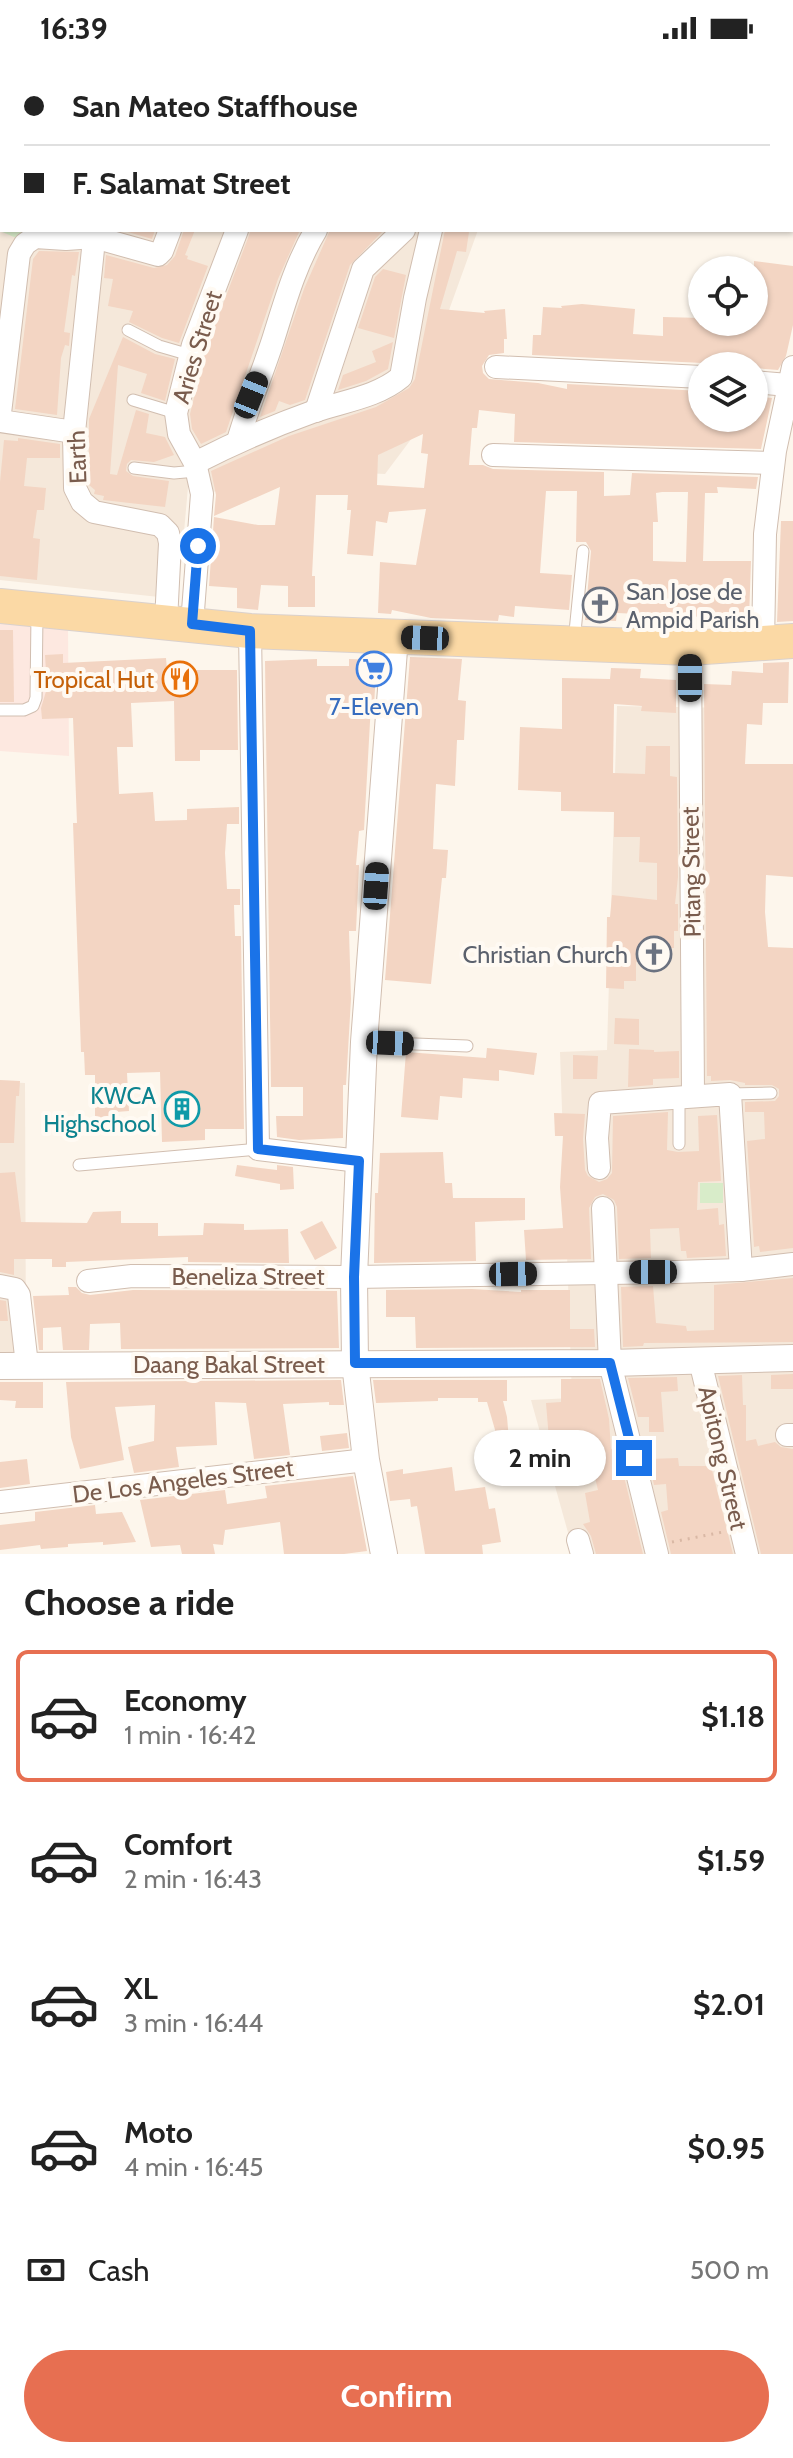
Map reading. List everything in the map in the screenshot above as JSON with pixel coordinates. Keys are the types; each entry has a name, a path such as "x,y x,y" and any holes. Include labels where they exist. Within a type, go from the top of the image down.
{"main road":[{"path":"0,606 250,631 690,648 778,642"}],"street":[{"path":"0,413 7,298 19,254 25,244 35,237 66,239 95,234 158,255 169,232"},
{"name":"Aries Street","path":"179,622 202,494 196,467 179,434 176,413 190,355 236,232"},
{"path":"238,441 300,256 315,232"},
{"path":"316,411 363,269 402,232"},
{"path":"196,467 238,441 316,411 387,389 401,377 431,232"},
{"name":"Earth","path":"95,234 74,432 75,488 82,502 94,512 160,525 168,533 179,622"},
{"path":"496,367 688,376"},
{"path":"768,380 791,376 773,463 765,534 778,642"},
{"path":"0,421 74,432"},
{"path":"493,455 773,463"},
{"path":"250,631 258,1149 359,1161"},
{"path":"384,1554 366,1460 355,1363 354,1277 364,1042 395,637"},
{"name":"Pitang Street","path":"686,1096 690,648"},
{"path":"599,1168 597,1138 600,1103 730,1094 741,1270"},
{"path":"603,1208 610,1363 656,1549"},
{"name":"Beneliza Street","path":"88,1281 132,1276 354,1277 741,1270 793,1264"},
{"path":"0,1286 15,1289 19,1295 27,1365"},
{"name":"Daang Bakal Street","path":"0,1366 610,1363 793,1358"},
{"name":"Apitong Street","path":"700,1361 747,1554"},
{"name":"De Los Angeles Street","path":"0,1502 366,1460"}],"lane":[{"path":"128,330 159,346 190,355"},
{"path":"133,400 176,413"},
{"path":"134,468 174,473 196,467"},
{"path":"573,644 583,551"},
{"path":"0,710 24,710 33,706 36,698 37,611"},
{"path":"364,1042 467,1046"},
{"path":"730,1094 771,1093"},
{"path":"679,1144 686,1096"},
{"path":"79,1165 258,1149"}],"path":[{"path":"656,1549 739,1528"}],"shaded area":[{"path":"0,232 477,232 444,324 430,414 385,474 288,469 210,493 188,487 178,599 0,580"},
{"path":"0,623 68,630 69,756 0,751"},
{"path":"617,706 735,708 742,1048 793,1047 793,1554 574,1554 531,1400 572,1398 560,1052 607,1050"},
{"path":"0,1082 25,1083 26,1356 0,1357"}],"green space":[{"path":"2,232 22,232 21,240"},
{"path":"700,1183 723,1183 723,1203 700,1203"}],"building":[{"path":"128,232 154,232 152,239"},
{"path":"183,232 194,232 185,255 187,259 208,266 179,343 129,322 133,311 108,306 113,279 104,278 106,255 154,268 167,265 175,256"},
{"path":"250,232 299,232 278,279 226,432 201,444 192,429 190,414 206,349"},
{"path":"329,232 382,232 350,265 305,400 290,405 279,401 275,411 260,417 304,289"},
{"path":"445,232 469,232 466,252 457,251 440,309 485,313 505,309 507,339 504,339 504,353 489,355 482,366 483,373 489,379 567,389 567,384 688,390 688,432 765,432 761,449 514,442 515,414 479,410 477,428 472,428 469,465 493,469 604,472 604,496 630,495 632,473 758,477 756,489 717,487 718,493 705,493 703,561 751,561 749,619 617,613 616,621 585,620 591,551 586,542 576,542 577,491 546,491 540,573 572,575 569,610 515,606 514,617 499,615 498,621 431,618 392,610 391,614 378,613 380,562 416,565 426,509 389,512 387,523 376,521 373,556 347,554 351,510 347,510 348,495 316,495 312,576 315,576 315,607 288,607 288,586 261,585 258,610 237,608 237,588 209,586 214,517 275,525 280,487 214,516 216,495 211,471 289,436 376,407 409,388 415,379","holes":["423,434 421,453 428,454 424,488 377,485 378,455","688,492 686,562 653,561 653,522 658,522 656,493"]},
{"path":"39,251 79,252 75,276 72,275 64,332 70,333 69,346 65,345 61,358 57,415 15,409 33,259"},
{"path":"768,263 793,266 793,325 786,356 778,370 768,369 768,352 688,352 688,362 532,355 533,335 541,335 543,307 562,308 582,304 635,309 633,334 663,336 663,317 688,318 688,336 768,336"},
{"path":"383,269 406,275 394,338 358,328 375,277"},
{"path":"123,337 155,354 175,359 165,401 141,393 147,374 118,365 110,474 117,475 136,410 149,414 146,433 165,437 174,455 154,462 131,460 126,471 133,476 169,481 165,507 103,500 104,496 94,494 95,490 89,485 89,419"},
{"path":"393,342 388,369 366,381 338,390 343,375 376,362 372,351"},
{"path":"18,438 60,444 60,458 27,458 24,486 46,488 44,510 37,510 33,538 40,539 37,580 0,576 0,482 4,440 18,441"},
{"path":"781,521 793,521 793,621 777,622"},
{"path":"0,630 13,630 14,702 0,702"},
{"path":"63,654 63,663 166,658 167,670 237,670 238,750 200,750 200,761 175,761 174,701 131,703 133,747 117,747 119,794 153,792 155,821 187,820 187,809 239,807 239,824 227,824 225,853 227,889 240,889 240,905 234,905 235,936 241,936 244,1129 205,1129 205,1140 162,1142 160,1072 127,1073 129,1111 116,1112 116,1131 95,1131 95,1075 85,1075 84,1052 81,1052 73,823 77,823 73,718 42,719 41,708 47,688 45,655"},
{"path":"410,657 462,659 458,700 466,701 464,740 457,740 455,786 436,784 433,849 448,850 446,878 442,878 431,984 385,980"},
{"path":"317,659 317,666 349,666 349,659 377,660 374,704 371,704 364,830 359,831 356,865 359,865 356,931 349,931 351,999 346,1085 343,1085 343,1138 299,1140 277,1137 276,1116 303,1116 303,1087 271,1087 265,661"},
{"path":"789,662 788,703 763,703 762,725 747,724 745,764 793,764 793,877 766,875 765,912 768,947 793,948 793,1248 760,1252 759,1246 754,1247 747,1141 765,1139 764,1112 745,1112 745,1102 775,1101 779,1089 772,1085 745,1085 730,1080 711,1081 711,1076 707,1076 704,684 731,685 732,671 763,673 763,663"},
{"path":"611,668 641,669 640,678 676,680 676,713 641,711 642,706 614,704 613,773 645,774 646,746 670,746 670,776 677,777 678,877 675,904 678,904 678,931 674,931 674,948 661,948 661,963 636,962 636,981 624,981 624,989 606,988 607,917 610,917 612,895 657,900 657,863 639,862 640,837 614,837 614,812 561,811 561,792 518,790 520,727 562,729 562,678 610,679"},
{"path":"615,1018 639,1019 639,1045 614,1044"},
{"path":"487,1048 537,1053 534,1075 499,1070 499,1081 463,1078 462,1098 440,1096 438,1120 401,1117 406,1052 486,1058"},
{"path":"629,1049 679,1051 679,1078 653,1079 653,1085 628,1087"},
{"path":"573,1055 598,1056 597,1079 573,1079"},
{"path":"0,1080 20,1081 19,1096 16,1096 14,1143 0,1143"},
{"path":"668,1112 667,1150 678,1152 699,1151 698,1116 717,1115 721,1181 698,1182 697,1210 718,1208 719,1225 724,1224 726,1256 687,1258 686,1251 681,1251 679,1228 650,1229 651,1258 619,1259 617,1207 614,1200 603,1194 595,1197 589,1208 591,1259 526,1260 524,1230 563,1228 560,1187 563,1136 555,1136 554,1113 585,1114 585,1170 588,1176 599,1182 612,1173 613,1116"},
{"path":"443,1152 445,1183 452,1183 453,1198 525,1198 525,1220 475,1222 476,1261 374,1263 375,1193 378,1193 380,1153"},
{"path":"237,1165 277,1170 277,1165 293,1167 294,1189 280,1190 280,1184 235,1176"},
{"path":"15,1172 21,1222 87,1223 93,1212 121,1211 121,1223 158,1223 158,1236 203,1235 204,1223 244,1224 244,1230 288,1229 289,1263 188,1262 188,1257 66,1262 66,1267 52,1267 52,1259 14,1259 14,1275 0,1272 0,1173"},
{"path":"322,1221 337,1248 315,1260 300,1232"},
{"path":"793,1278 793,1342 644,1343 643,1346 623,1347 621,1287 653,1286 656,1323 686,1326 687,1331 714,1330 714,1285"},
{"path":"68,1287 76,1287 90,1295 133,1290 337,1291 339,1348 121,1349 120,1323 90,1324 89,1350 63,1350 61,1327 43,1328 43,1350 39,1350 33,1296 69,1295"},
{"path":"386,1290 521,1292 570,1290 570,1329 594,1329 595,1347 416,1348 415,1317 386,1317"},
{"path":"0,1300 6,1301 8,1321 0,1321"},
{"path":"793,1374 793,1389 771,1389 771,1375"},
{"path":"742,1375 746,1441 756,1439 758,1446 775,1442 781,1447 793,1449 793,1554 761,1554 718,1376"},
{"path":"677,1377 678,1391 661,1392 664,1432 649,1432 649,1417 638,1417 628,1378"},
{"path":"561,1379 600,1379 609,1419 611,1449 617,1448 643,1554 596,1554 591,1536 583,1524 590,1522 585,1493 598,1490 585,1436 549,1439 546,1403 561,1402"},
{"path":"341,1380 344,1405 329,1405 329,1402 283,1404 290,1455 254,1459 246,1403 215,1402 217,1445 176,1447 179,1467 134,1473 128,1447 154,1441 155,1405 115,1407 124,1460 80,1469 71,1437 66,1382"},
{"path":"373,1380 507,1380 507,1401 503,1401 510,1452 502,1454 487,1402 478,1402 478,1398 438,1398 438,1401 376,1403"},
{"path":"0,1382 43,1382 43,1408 15,1408 16,1401 0,1400"},
{"path":"347,1433 349,1448 322,1451 320,1436"},
{"path":"678,1458 679,1466 711,1466 733,1554 671,1554 661,1512 668,1510 666,1484 654,1485 648,1459"},
{"path":"27,1459 30,1484 0,1488 0,1462"},
{"path":"452,1467 455,1491 485,1487 489,1509 495,1508 501,1542 482,1545 483,1554 425,1554 417,1506 411,1507 410,1499 390,1501 386,1472 403,1469 403,1474"},
{"path":"353,1476 367,1551 344,1554 284,1554 280,1522 225,1530 223,1545 213,1544 215,1554 182,1554 180,1545 151,1547 140,1500 225,1490 227,1504 267,1498 265,1486"},
{"path":"95,1505 96,1514 122,1512 136,1542 68,1544 68,1547 41,1549 40,1545 0,1550 0,1525 35,1521 35,1512"}],"place":[{"name":"San Jose de Ampid Parish","path":"600,605"},
{"name":"7-Eleven","path":"374,669"},
{"name":"Tropical Hut","path":"180,679"},
{"name":"Christian Church","path":"654,954"},
{"name":"KWCA Highschool","path":"182,1109"}],"route":[{"path":"198,546 192,624 250,631 258,1149 359,1161 354,1277 355,1363 610,1363 634,1458"}]}
